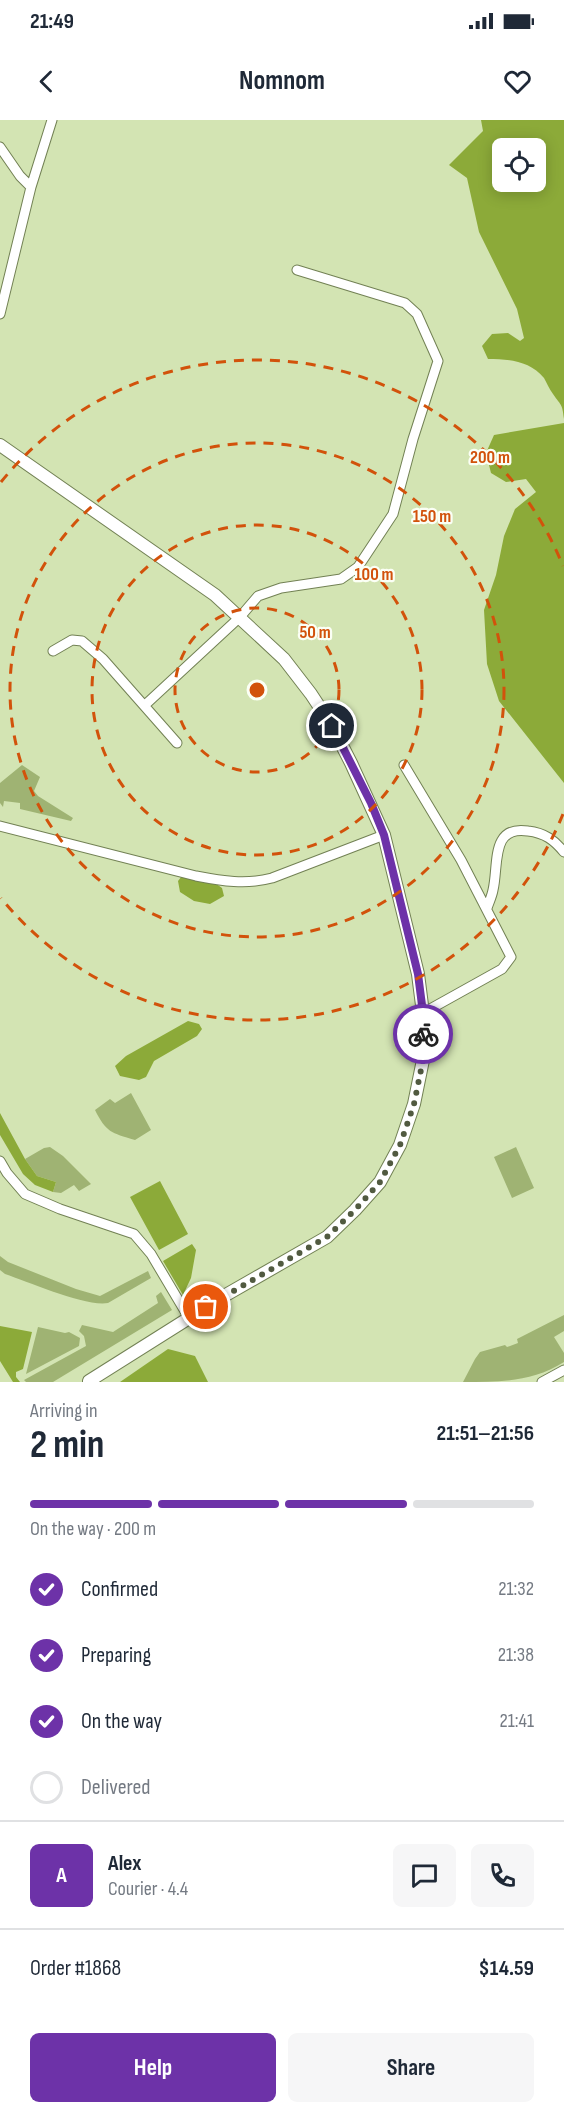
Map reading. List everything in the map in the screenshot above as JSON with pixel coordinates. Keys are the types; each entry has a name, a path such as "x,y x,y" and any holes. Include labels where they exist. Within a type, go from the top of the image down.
{"street":[{"path":"0,314 31,187 52,120"},
{"path":"0,147 20,177 31,187"},
{"path":"145,705 240,617 258,596 281,588 341,579 358,567 393,514 413,439 438,361 417,314 405,303 297,270"},
{"path":"0,445 215,595 284,659 311,694 332,726 371,803 384,835 414,953 423,1013 423,1060 414,1104 400,1145 380,1182 355,1210 327,1237 189,1318 89,1382"},
{"path":"53,651 72,640 82,641 104,659 177,743"},
{"path":"404,765 488,908 511,957 502,969 423,1013"},
{"path":"0,826 196,876 228,882 256,882 272,879 384,835"},
{"path":"488,908 494,889 498,849 502,838 509,832 521,830 537,832 552,839 564,852"},
{"path":"0,1161 26,1194 60,1209 134,1234 151,1254 189,1318"},
{"path":"542,1382 564,1370"}],"green space":[{"path":"481,120 564,120 564,419 561,405 538,372 519,362 488,359 482,346 492,334 508,333 520,341 524,338 517,309 479,232 467,178 449,165 483,131"},
{"path":"564,423 564,783 499,701 487,664 484,610 496,575 504,536 515,509 536,492 526,479 506,482 491,473 486,453 494,435"},
{"path":"22,765 40,777 34,791 38,796 73,818 71,821 20,809 20,803 4,801 3,807 0,803 0,783"},
{"path":"182,876 215,883 222,888 224,896 210,904 194,901 180,892 178,881"},
{"path":"188,1021 199,1024 202,1029 197,1036 154,1061 146,1077 139,1080 120,1076 115,1066 126,1056"},
{"path":"131,1093 151,1130 135,1140 110,1131 95,1110 110,1099 115,1103"},
{"path":"0,1113 37,1176 56,1182 53,1192 35,1185 23,1174 0,1135"},
{"path":"50,1147 63,1156 91,1184 79,1191 74,1185 61,1193 53,1192 56,1182 37,1176 25,1159"},
{"path":"516,1147 534,1188 512,1198 494,1157"},
{"path":"160,1181 188,1234 159,1250 130,1197"},
{"path":"192,1244 196,1250 191,1278 183,1295 163,1261"},
{"path":"0,1256 8,1262 100,1296 148,1271 151,1278 108,1303 98,1303 72,1298 5,1274 0,1270"},
{"path":"161,1292 172,1310 53,1382 26,1382 24,1380 86,1346 84,1336 79,1331 82,1325 113,1332 158,1303 156,1296"},
{"path":"564,1315 564,1331 554,1337 564,1353 564,1362 540,1374 516,1380 463,1382 480,1352 518,1343 517,1339"},
{"path":"0,1326 32,1332 23,1369 16,1372 16,1377 20,1382 13,1382 0,1361"},
{"path":"38,1327 69,1332 80,1338 79,1346 26,1374"},
{"path":"168,1349 195,1356 208,1382 120,1382"}],"way so far":[{"path":"206,1307 327,1237 380,1182 400,1145 414,1104 423,1060 423,1034"}],"route":[{"path":"332,726 371,803 384,835 418,974 423,1034"}]}
